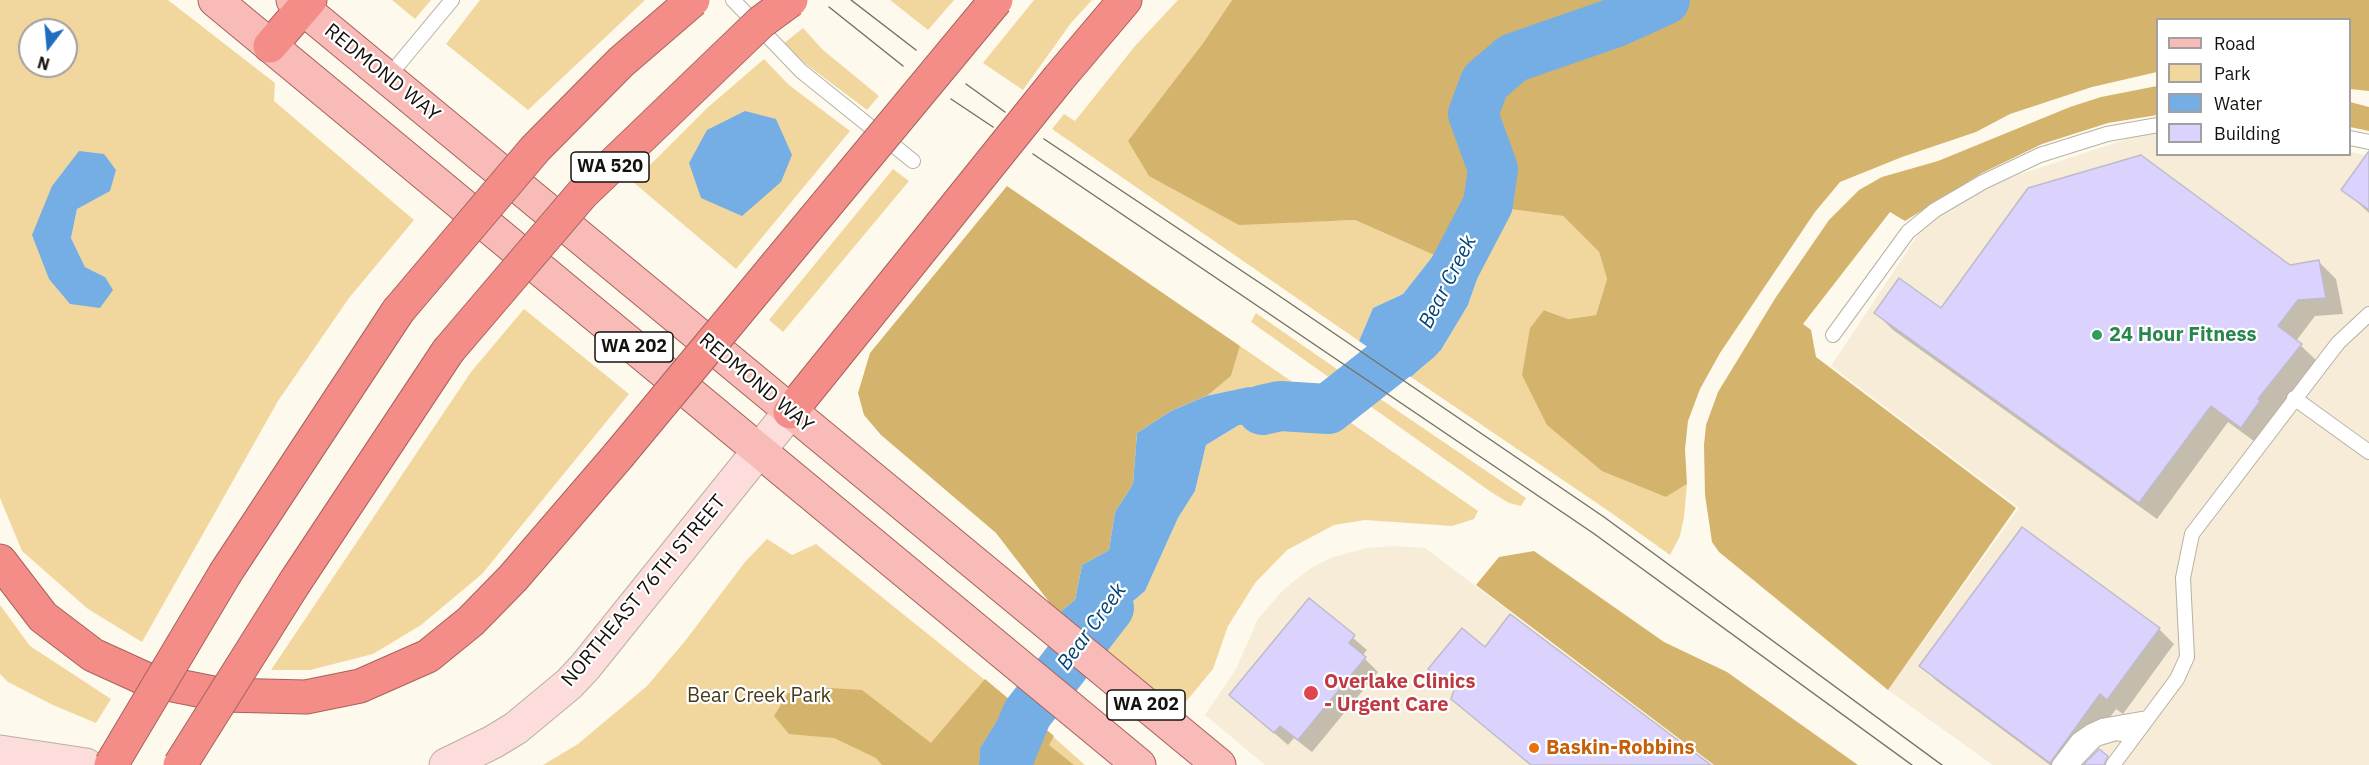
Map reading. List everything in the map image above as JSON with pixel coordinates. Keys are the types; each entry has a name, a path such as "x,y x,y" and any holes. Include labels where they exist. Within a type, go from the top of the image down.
{"highway":[{"name":"WA 520","path":"111,765 226,572 398,311 535,149 621,62 693,0"},
{"name":"WA 520","path":"180,765 295,582 448,351 582,194 761,22 791,0"},
{"path":"0,561 43,617 93,655 148,680 223,696 306,697 360,686 428,656 471,621 513,578 618,456 996,0"},
{"path":"790,412 1059,78 1125,0"},
{"path":"270,46 302,3"}],"main road":[{"name":"WA 202","path":"215,0 1139,765"},
{"name":"REDMOND WAY","path":"302,3 790,412 1219,765"},
{"name":"NORTHEAST 76TH STREET","path":"446,765 516,728 569,684 790,412"},
{"path":"0,752 86,765"}],"lane":[{"path":"388,77 453,0"},
{"path":"733,0 801,71 913,161"},
{"path":"1833,335 1908,232 1935,210 1983,182 2040,155 2107,134 2156,125"},
{"path":"2351,138 2369,142"},
{"path":"2113,765 2176,679 2187,657 2183,578 2192,534 2338,343 2369,314"},
{"path":"2294,398 2369,452"},
{"path":"2059,765 2078,740 2091,731 2119,722 2148,718"},
{"path":"2071,765 2096,739 2116,733 2134,736"}],"shaded area":[{"path":"1232,0 2369,0 2369,91 2351,89 2351,18 2156,18 2156,72 2092,87 2010,114 1976,132 1902,157 1840,182 1815,212 1720,353 1700,389 1688,421 1685,449 1687,484 1666,497 1602,471 1547,425 1522,375 1530,328 1544,310 1568,319 1596,315 1607,279 1599,252 1563,216 1502,208 1471,209 1434,255 1355,220 1239,225 1149,176 1128,141 1201,46"},
{"path":"2156,86 2156,115 2108,123 2042,144 1982,173 1905,221 1890,212 1803,324 1811,330 1816,357 2016,508 1888,690 1719,552 1712,542 1705,495 1706,425 1718,392 1776,297 1829,220 1859,190 1882,177 1938,161 2070,107 2101,97"},
{"path":"2351,102 2369,107 2369,131 2351,127"},
{"path":"2151,131 2156,132 2156,156 2351,156 2351,152 2369,156 2369,765 1993,765 1888,690 2019,508 1831,366 1929,218 2009,178"},
{"path":"1007,186 1240,346 1231,376 1208,395 1171,411 1137,433 1133,484 1115,512 1109,550 1082,565 1075,600 1060,612 1050,603 996,533 881,435 864,415 858,393 870,353"},
{"path":"1395,546 1425,548 1713,765 1265,765 1205,715 1236,669 1258,619 1284,589 1311,568 1333,557 1367,548"},
{"path":"1534,551 1664,642 1727,672 1858,765 1714,765 1476,585 1499,557"},
{"path":"985,679 1010,700 980,748 979,765 882,765 876,758 834,738 789,734 774,716 788,693 830,688 862,690 931,743"},
{"path":"1031,717 1054,736 1049,745 1074,765 1025,765 1023,750"}],"green space":[{"path":"0,0 168,0 275,83 274,101 414,220 349,298 278,401 142,642 88,609 22,551 0,498","holes":["79,151 77,209 71,238 85,267 105,277 49,279"]},
{"path":"392,0 431,0 415,19"},
{"path":"480,0 645,0 528,110 446,44"},
{"path":"890,0 954,0 928,30"},
{"path":"1034,0 1092,0 1071,23 1023,90 983,63"},
{"path":"1178,0 1232,0 1201,46 1239,224 1355,220 1434,255 1403,294 1373,308 1359,341 1052,129 1064,114 1075,121 1135,46"},
{"path":"803,28 823,50 879,96 867,110 783,44"},
{"path":"764,59 789,85 850,131 736,269 633,182 706,109"},
{"path":"893,169 909,181 783,332 769,320"},
{"path":"1502,208 1563,216 1599,252 1607,279 1596,315 1568,319 1545,310 1530,328 1666,497 1687,484 1680,536 1670,555 1411,377 1441,350 1468,305"},
{"path":"524,309 629,394 482,574 421,625 373,654 310,670 271,670 471,372"},
{"path":"1256,313 1344,374 1337,383 1251,322"},
{"path":"1240,346 1307,392 1248,387 1206,396 1231,376"},
{"path":"1373,394 1526,498 1521,506 1509,503 1491,492 1363,401"},
{"path":"1344,418 1478,511 1474,519 1452,526 1365,520 1334,525 1287,550 1255,583 1228,626 1213,669 1179,710 1091,637 1145,591 1178,518 1195,491 1206,445 1241,424"},
{"name":"Bear Creek Park","path":"767,539 792,555 816,544 1031,717 1085,765 543,765 578,744 647,686 685,641 745,562"},
{"path":"0,605 30,646 111,699 96,723 53,705 8,682 0,674"}],"water":[{"path":"745,111 776,119 792,155 781,182 742,216 701,198 689,163 707,130"},
{"path":"79,151 104,154 116,170 110,191 77,209 71,238 85,267 105,277 113,290 100,308 70,304 49,279 32,235 52,186"},
{"path":"1502,208 1468,305 1441,350 1411,377 1359,341 1373,308 1403,294 1470,209"},
{"path":"1248,387 1307,392 1344,418 1239,425 1206,445 1195,491 1178,518 1145,591 1091,637 1060,612 1075,600 1082,565 1109,550 1115,512 1133,484 1137,433 1171,411 1206,396"},
{"path":"1010,700 1031,717 1023,750 1025,765 979,765 980,748"}],"building":[{"path":"2369,151 2369,210 2341,190"},
{"name":"24 Hour Fitness","path":"2141,155 2290,265 2319,260 2326,298 2298,300 2278,326 2302,344 2258,399 2260,401 2241,428 2211,406 2139,503 1874,313 1899,278 1941,308 2028,188"},
{"path":"2022,527 2160,628 2107,700 2100,694 2050,763 1919,666"},
{"path":"1309,598 1355,635 1349,643 1366,657 1298,740 1280,726 1274,733 1229,695"},
{"path":"1510,614 1711,765 1531,765 1451,699 1454,690 1428,669 1462,628 1485,647"},
{"path":"2099,749 2108,756 2104,765 2083,765"}],"waterway":[{"name":"Bear Creek","path":"1262,410 1280,406 1328,409 1418,338 1488,204 1493,169 1473,114 1485,82 1513,58 1614,23 1665,0"},
{"name":"Bear Creek","path":"1006,765 1027,714 1109,608"}],"tram line":[{"path":"851,0 916,50"},
{"path":"829,7 903,66"},
{"path":"966,84 1005,112"},
{"path":"951,99 993,127"},
{"path":"1044,139 1604,517 1942,765"},
{"path":"1033,154 1593,533 1912,765"}],"place":[{"name":"24 Hour Fitness","path":"2097,335"},
{"name":"Overlake Clinics - Urgent Care","path":"1311,693"},
{"name":"Baskin-Robbins","path":"1534,748"}]}
